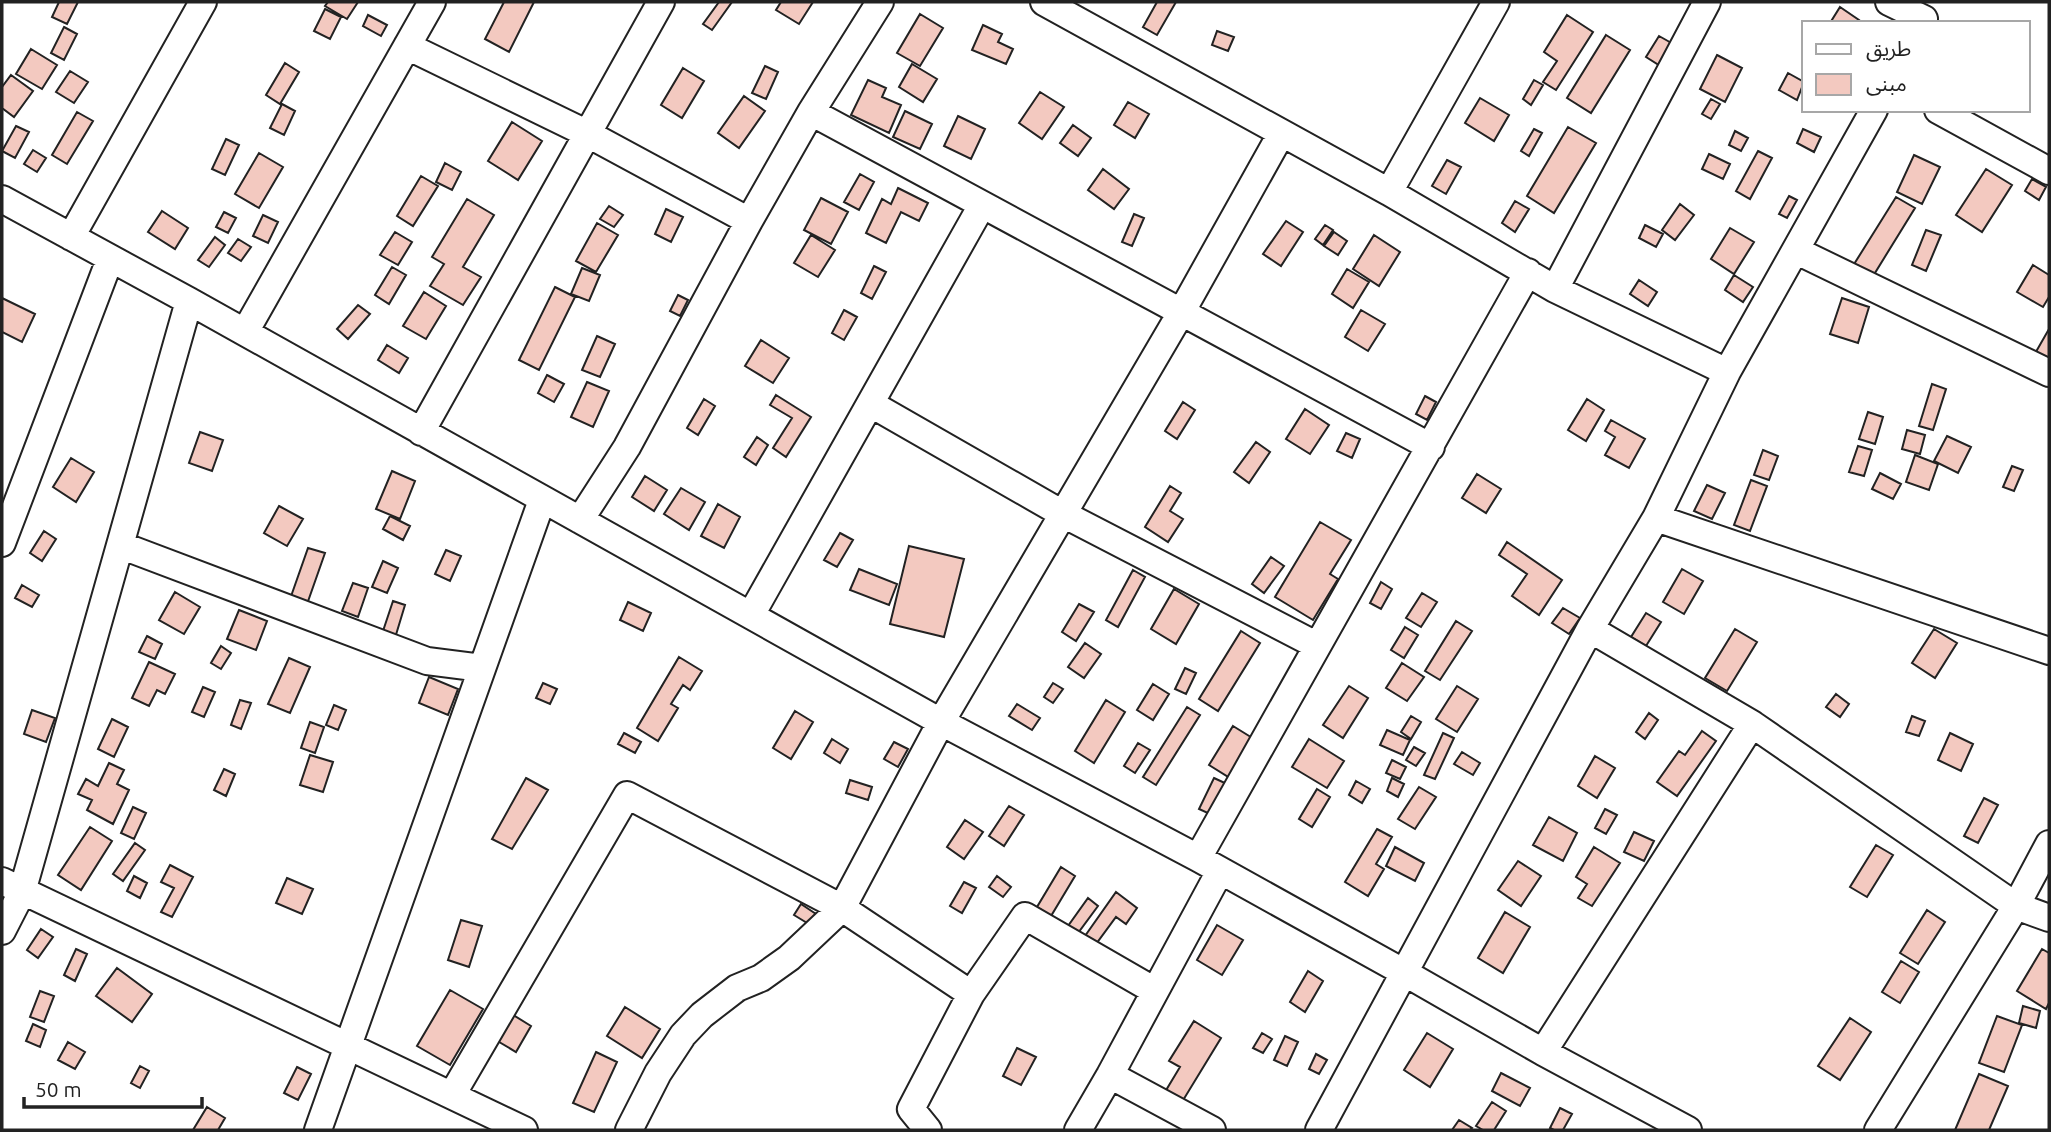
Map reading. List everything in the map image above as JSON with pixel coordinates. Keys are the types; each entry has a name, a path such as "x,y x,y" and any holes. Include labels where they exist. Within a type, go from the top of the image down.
{"street":[{"path":"71,237 203,2"},
{"path":"245,332 432,2"},
{"path":"421,432 661,2"},
{"path":"580,520 627,447 811,112 880,2"},
{"path":"1044,2 1390,192 1555,289 1727,372"},
{"path":"1390,192 1496,2"},
{"path":"1555,289 1707,2"},
{"path":"1889,2 1927,14"},
{"path":"407,46 588,134 749,221"},
{"path":"811,112 1431,447"},
{"path":"1319,1130 1590,629 1656,518 1727,372 1873,112"},
{"path":"1942,112 2049,171"},
{"path":"629,1130 658,1073 683,1035 702,1015 737,988 761,978 789,958 842,908 941,722 1182,311 1281,134"},
{"path":"2,199 190,301 941,722 1209,864 1543,1052 1688,1130"},
{"path":"751,615 982,205"},
{"path":"1797,251 2049,373"},
{"path":"2,543 110,259"},
{"path":"1077,1130 1155,991 1209,864 1317,645 1528,272"},
{"path":"2,931 12,886 120,545 190,301"},
{"path":"871,404 1063,514 1317,645"},
{"path":"318,1130 542,500"},
{"path":"1656,518 2049,651"},
{"path":"120,545 427,661 482,668"},
{"path":"1590,629 1752,724 2016,906 2049,918"},
{"path":"1543,1052 1752,724"},
{"path":"452,1095 627,795 842,908 971,994"},
{"path":"1878,1130 2016,906 2049,844"},
{"path":"12,886 452,1095 516,1129"},
{"path":"928,1130 911,1109 971,994 1025,916 1155,991"},
{"path":"1110,1075 1212,1130"}],"building":[{"path":"59,2 78,2 67,24 52,17"},
{"path":"328,2 358,2 347,19 325,6"},
{"path":"504,2 534,2 509,52 485,39"},
{"path":"719,2 732,2 712,30 703,24"},
{"path":"781,2 813,2 799,24 776,10"},
{"path":"1157,2 1176,2 1157,35 1143,27"},
{"path":"1840,7 1859,20 1858,21 1831,21"},
{"path":"325,9 341,17 330,39 314,31"},
{"path":"920,14 943,28 920,66 897,53"},
{"path":"368,15 387,25 381,36 363,26"},
{"path":"1567,15 1593,32 1556,90 1543,82 1557,61 1544,52"},
{"path":"983,25 1002,34 998,42 1013,49 1006,64 972,50"},
{"path":"64,27 77,34 64,60 51,53"},
{"path":"1217,31 1234,37 1228,51 1212,45"},
{"path":"1606,35 1630,50 1591,113 1567,98"},
{"path":"1659,36 1675,45 1662,67 1646,57"},
{"path":"31,49 57,65 42,89 16,74"},
{"path":"1717,55 1742,68 1725,102 1700,89"},
{"path":"285,63 299,72 280,104 266,95"},
{"path":"912,64 937,79 923,102 899,87"},
{"path":"765,66 778,72 766,99 752,93"},
{"path":"683,68 704,81 682,118 661,105"},
{"path":"70,71 88,82 74,103 56,92"},
{"path":"1788,73 1802,81 1797,100 1779,90"},
{"path":"11,75 33,91 14,117 2,108 2,87"},
{"path":"868,80 886,88 882,97 901,105 889,133 851,115"},
{"path":"1534,80 1543,85 1531,105 1523,99"},
{"path":"1040,92 1064,107 1042,139 1019,123"},
{"path":"744,96 765,111 739,148 718,133"},
{"path":"1480,98 1509,115 1494,141 1465,123"},
{"path":"1711,99 1720,104 1711,119 1702,114"},
{"path":"1128,102 1149,114 1135,138 1114,125"},
{"path":"282,104 295,111 284,135 270,128"},
{"path":"905,111 932,124 920,149 893,137"},
{"path":"77,112 93,121 67,164 52,155"},
{"path":"958,116 985,129 971,159 944,146"},
{"path":"512,122 542,141 518,180 488,161"},
{"path":"1073,125 1091,138 1078,156 1060,143"},
{"path":"16,126 29,132 15,158 2,151"},
{"path":"1568,127 1596,143 1554,213 1527,196"},
{"path":"1534,129 1542,133 1529,156 1521,151"},
{"path":"1803,129 1821,137 1814,152 1797,143"},
{"path":"1735,131 1748,138 1741,151 1729,145"},
{"path":"226,139 239,145 225,175 212,169"},
{"path":"33,150 46,158 37,172 24,164"},
{"path":"1758,151 1772,158 1750,199 1736,191"},
{"path":"259,153 283,167 259,208 235,194"},
{"path":"1709,154 1730,164 1723,179 1702,169"},
{"path":"1914,155 1940,167 1922,204 1897,192"},
{"path":"1447,160 1461,167 1446,194 1432,186"},
{"path":"445,163 461,172 452,190 436,182"},
{"path":"1103,169 1129,189 1114,209 1088,190"},
{"path":"1986,169 2012,185 1982,232 1956,215"},
{"path":"860,174 874,182 859,210 844,202"},
{"path":"421,176 438,186 413,226 397,216"},
{"path":"2032,179 2046,187 2039,200 2025,191"},
{"path":"898,188 928,203 919,221 901,212 886,243 866,233 882,199 891,204"},
{"path":"1789,196 1797,200 1787,218 1779,214"},
{"path":"1896,197 1915,208 1870,281 1851,269"},
{"path":"821,198 848,212 831,244 804,230"},
{"path":"467,199 494,215 463,267 481,277 463,305 430,286 444,264 432,257"},
{"path":"1515,201 1529,209 1515,232 1502,223"},
{"path":"1680,204 1694,215 1675,240 1662,230"},
{"path":"609,206 623,215 614,227 600,219"},
{"path":"666,209 683,217 671,242 655,234"},
{"path":"162,211 188,228 175,249 148,232"},
{"path":"224,212 236,218 228,233 216,227"},
{"path":"1134,214 1144,218 1132,246 1122,242"},
{"path":"263,215 278,222 268,243 253,236"},
{"path":"1286,221 1303,232 1281,266 1263,254"},
{"path":"597,223 618,235 596,272 576,261"},
{"path":"1325,225 1333,230 1323,245 1315,239"},
{"path":"1645,225 1663,234 1656,247 1639,238"},
{"path":"1730,228 1754,242 1734,274 1711,259"},
{"path":"1926,230 1941,235 1926,271 1912,265"},
{"path":"395,232 412,242 398,265 380,255"},
{"path":"1334,232 1347,241 1338,255 1324,246"},
{"path":"811,235 835,250 818,277 794,263"},
{"path":"1374,235 1400,252 1379,286 1353,269"},
{"path":"215,237 225,245 209,267 198,260"},
{"path":"238,239 251,247 241,261 228,253"},
{"path":"2033,265 2049,275 2049,297 2043,307 2017,292"},
{"path":"874,266 886,272 872,299 861,293"},
{"path":"392,267 406,275 389,304 375,295"},
{"path":"582,268 600,275 589,301 571,294"},
{"path":"1347,269 1369,282 1353,308 1332,294"},
{"path":"1734,275 1753,287 1743,302 1725,290"},
{"path":"1639,280 1657,292 1648,306 1630,294"},
{"path":"555,287 575,297 539,370 519,360"},
{"path":"424,292 446,306 426,339 403,326"},
{"path":"678,295 688,300 680,316 670,311"},
{"path":"2,298 35,314 22,342 2,332"},
{"path":"1842,298 1869,307 1858,343 1830,334"},
{"path":"358,305 370,314 348,339 337,329"},
{"path":"844,310 857,317 844,340 832,333"},
{"path":"1361,310 1385,324 1368,351 1345,337"},
{"path":"2049,329 2049,367 2033,357"},
{"path":"597,336 615,344 600,377 582,370"},
{"path":"761,340 789,358 773,383 745,366"},
{"path":"387,345 408,358 399,373 378,360"},
{"path":"547,375 564,384 554,402 538,393"},
{"path":"587,382 609,391 593,427 571,417"},
{"path":"1932,384 1946,389 1933,430 1919,426"},
{"path":"776,395 811,417 786,457 773,448 792,418 770,405"},
{"path":"1425,396 1436,402 1427,420 1416,414"},
{"path":"704,399 715,406 698,435 687,428"},
{"path":"1587,399 1604,410 1586,441 1568,430"},
{"path":"1183,402 1195,410 1177,439 1165,431"},
{"path":"1305,409 1329,425 1310,454 1286,439"},
{"path":"1868,412 1883,417 1875,444 1859,439"},
{"path":"1611,420 1645,439 1629,468 1605,455 1615,437 1605,431"},
{"path":"1907,430 1925,435 1920,454 1902,449"},
{"path":"200,432 223,440 212,471 189,463"},
{"path":"1346,433 1360,439 1352,458 1337,451"},
{"path":"1947,436 1971,447 1958,473 1934,461"},
{"path":"757,437 768,445 756,465 744,457"},
{"path":"1256,442 1270,452 1249,483 1234,472"},
{"path":"1858,446 1872,450 1864,476 1849,472"},
{"path":"1763,450 1778,456 1769,480 1754,475"},
{"path":"1915,455 1938,464 1929,490 1906,482"},
{"path":"71,458 94,472 76,502 53,487"},
{"path":"2012,466 2023,470 2014,491 2003,487"},
{"path":"392,471 415,481 400,519 376,509"},
{"path":"1880,473 1901,484 1893,499 1872,489"},
{"path":"1477,474 1501,489 1486,513 1462,498"},
{"path":"645,476 667,490 654,511 632,497"},
{"path":"1751,480 1767,486 1750,531 1734,525"},
{"path":"1707,485 1725,493 1712,519 1694,511"},
{"path":"1170,486 1181,493 1170,511 1183,519 1168,542 1145,527"},
{"path":"681,488 705,502 689,530 664,514"},
{"path":"718,504 740,517 724,548 701,536"},
{"path":"279,506 303,519 287,546 264,533"},
{"path":"390,516 410,526 403,540 383,529"},
{"path":"1320,522 1351,540 1330,574 1338,579 1313,620 1275,597"},
{"path":"44,531 56,539 42,561 30,553"},
{"path":"840,533 853,540 837,567 824,560"},
{"path":"1507,542 1562,580 1539,615 1512,596 1527,574 1499,555"},
{"path":"909,546 964,559 944,637 890,624"},
{"path":"308,548 325,553 306,607 289,602"},
{"path":"446,550 461,556 450,581 435,574"},
{"path":"1271,557 1284,566 1264,593 1252,584"},
{"path":"383,561 398,568 387,593 372,587"},
{"path":"859,569 897,584 889,605 850,590"},
{"path":"1682,569 1703,581 1684,614 1663,602"},
{"path":"1133,570 1145,577 1118,627 1106,620"},
{"path":"1381,582 1392,589 1381,609 1370,603"},
{"path":"353,583 368,588 358,617 342,611"},
{"path":"22,585 39,595 32,607 15,598"},
{"path":"1174,589 1199,604 1176,644 1151,629"},
{"path":"175,592 200,607 184,634 159,620"},
{"path":"1422,593 1437,602 1421,627 1406,618"},
{"path":"393,601 405,605 395,638 382,634"},
{"path":"628,602 651,613 643,631 620,620"},
{"path":"1079,604 1094,612 1076,641 1062,632"},
{"path":"1563,608 1580,618 1569,634 1552,623"},
{"path":"239,610 267,621 256,650 227,639"},
{"path":"1646,613 1661,622 1646,646 1631,637"},
{"path":"1456,621 1472,631 1440,680 1425,671"},
{"path":"1405,627 1418,635 1404,658 1391,650"},
{"path":"1735,629 1757,642 1727,691 1705,678"},
{"path":"1934,629 1957,643 1935,678 1912,663"},
{"path":"1241,631 1260,643 1218,711 1199,699"},
{"path":"147,636 162,644 155,659 139,652"},
{"path":"1085,643 1101,654 1084,678 1068,667"},
{"path":"221,646 231,653 221,669 211,663"},
{"path":"679,657 702,671 690,690 683,685 671,704 678,708 658,741 637,728"},
{"path":"289,658 310,667 290,713 268,704"},
{"path":"149,662 175,674 165,694 157,690 149,706 132,698"},
{"path":"1402,663 1424,677 1407,701 1386,688"},
{"path":"1185,668 1196,673 1186,694 1175,689"},
{"path":"429,677 458,689 448,715 419,703"},
{"path":"543,683 557,689 550,704 536,698"},
{"path":"1053,683 1063,689 1053,703 1044,697"},
{"path":"1153,684 1169,694 1153,720 1137,710"},
{"path":"1349,686 1368,698 1343,738 1323,725"},
{"path":"1457,686 1478,699 1457,732 1436,719"},
{"path":"203,687 215,692 204,717 192,712"},
{"path":"1836,694 1849,704 1840,717 1826,707"},
{"path":"240,700 251,703 241,729 231,725"},
{"path":"1106,700 1125,712 1094,763 1075,751"},
{"path":"1017,704 1040,718 1032,730 1009,716"},
{"path":"334,705 346,710 338,730 326,725"},
{"path":"1187,707 1200,715 1156,785 1143,777"},
{"path":"32,710 55,718 46,742 24,734"},
{"path":"795,711 813,722 791,759 773,748"},
{"path":"1649,713 1658,720 1645,739 1636,732"},
{"path":"1411,716 1421,722 1411,739 1401,732"},
{"path":"1912,716 1925,721 1919,736 1906,732"},
{"path":"112,719 128,727 114,757 98,749"},
{"path":"310,722 324,727 315,753 301,748"},
{"path":"1233,726 1254,739 1230,778 1209,765"},
{"path":"1387,730 1410,740 1403,755 1380,745"},
{"path":"1702,731 1716,741 1677,796 1657,782 1679,751 1685,755"},
{"path":"624,733 641,742 635,753 618,744"},
{"path":"1443,733 1454,738 1435,779 1424,775"},
{"path":"1950,733 1973,744 1961,771 1938,760"},
{"path":"832,739 848,749 840,763 824,753"},
{"path":"1309,739 1344,761 1327,788 1292,767"},
{"path":"894,742 908,749 898,767 884,759"},
{"path":"1138,743 1150,750 1135,773 1124,766"},
{"path":"1414,747 1425,753 1416,766 1406,760"},
{"path":"1462,752 1480,763 1473,775 1454,764"},
{"path":"310,755 333,762 323,792 300,785"},
{"path":"1595,756 1615,768 1597,798 1578,786"},
{"path":"1392,760 1406,767 1400,779 1386,773"},
{"path":"109,763 124,770 117,784 129,790 113,824 87,810 92,800 78,794 86,779 98,786"},
{"path":"224,769 235,774 226,796 214,790"},
{"path":"526,778 548,790 512,849 492,839"},
{"path":"1214,778 1227,784 1212,815 1199,809"},
{"path":"1392,778 1404,784 1398,797 1387,791"},
{"path":"850,780 872,787 868,800 846,793"},
{"path":"1356,781 1370,789 1362,803 1349,795"},
{"path":"1419,787 1436,797 1415,829 1398,819"},
{"path":"1317,789 1330,797 1312,827 1299,819"},
{"path":"1984,798 1998,805 1978,843 1964,836"},
{"path":"1009,806 1024,815 1004,846 989,836"},
{"path":"133,807 146,813 134,839 121,833"},
{"path":"1605,809 1617,815 1606,834 1595,828"},
{"path":"1549,817 1577,833 1563,861 1533,845"},
{"path":"965,820 983,832 964,859 947,847"},
{"path":"90,827 112,841 81,890 58,875"},
{"path":"1377,829 1392,837 1376,864 1384,869 1368,896 1345,882"},
{"path":"1634,832 1654,841 1644,861 1624,852"},
{"path":"135,843 145,850 123,881 113,874"},
{"path":"1876,845 1893,855 1867,897 1850,887"},
{"path":"1395,847 1424,863 1415,881 1386,866"},
{"path":"1594,847 1620,863 1592,906 1578,898 1587,884 1576,877"},
{"path":"1518,861 1541,876 1521,906 1498,890"},
{"path":"170,865 193,877 172,917 161,912 174,888 161,882"},
{"path":"1061,867 1075,876 1051,916 1037,907"},
{"path":"134,876 147,883 140,898 127,891"},
{"path":"997,876 1011,887 1003,897 989,887"},
{"path":"287,878 313,889 302,914 276,903"},
{"path":"964,882 976,888 962,913 950,906"},
{"path":"1116,892 1137,908 1126,924 1116,917 1096,944 1085,936"},
{"path":"1088,898 1098,906 1078,933 1068,926"},
{"path":"801,904 819,916 812,926 794,915"},
{"path":"1927,910 1945,922 1918,964 1900,953"},
{"path":"1505,912 1530,927 1503,973 1478,958"},
{"path":"461,920 482,926 469,967 448,960"},
{"path":"1217,925 1243,940 1222,975 1197,960"},
{"path":"41,929 53,937 38,958 27,950"},
{"path":"76,949 87,954 75,981 64,975"},
{"path":"2042,949 2049,953 2049,1003 2046,1009 2017,991"},
{"path":"1901,961 1919,972 1900,1003 1882,992"},
{"path":"117,968 152,994 132,1022 96,996"},
{"path":"1308,971 1323,981 1305,1012 1290,1002"},
{"path":"450,990 483,1009 450,1065 417,1046"},
{"path":"40,991 54,996 44,1022 30,1017"},
{"path":"2023,1006 2040,1011 2036,1028 2019,1023"},
{"path":"625,1007 660,1029 642,1058 607,1036"},
{"path":"510,1013 531,1026 516,1052 494,1039"},
{"path":"1997,1016 2022,1025 2004,1072 1979,1063"},
{"path":"1850,1018 1871,1032 1840,1080 1818,1066"},
{"path":"1194,1021 1221,1038 1182,1102 1165,1092 1180,1067 1169,1061"},
{"path":"33,1024 46,1030 40,1047 26,1041"},
{"path":"1262,1033 1272,1039 1263,1053 1253,1048"},
{"path":"1427,1033 1453,1049 1430,1087 1404,1070"},
{"path":"1285,1036 1298,1042 1287,1066 1274,1060"},
{"path":"68,1042 85,1052 75,1069 58,1060"},
{"path":"1017,1048 1036,1057 1021,1085 1003,1076"},
{"path":"596,1052 617,1062 594,1112 573,1103"},
{"path":"1316,1054 1327,1060 1319,1074 1309,1069"},
{"path":"140,1066 149,1071 140,1088 131,1083"},
{"path":"297,1067 311,1074 298,1100 284,1093"},
{"path":"1501,1073 1530,1088 1520,1106 1492,1091"},
{"path":"1979,1074 2008,1086 1989,1130 1955,1130"},
{"path":"1492,1102 1506,1111 1494,1130 1483,1130 1476,1126"},
{"path":"207,1107 225,1118 218,1130 193,1130"},
{"path":"1560,1108 1572,1114 1563,1130 1554,1130 1550,1128"},
{"path":"1459,1120 1472,1128 1452,1130"}]}
